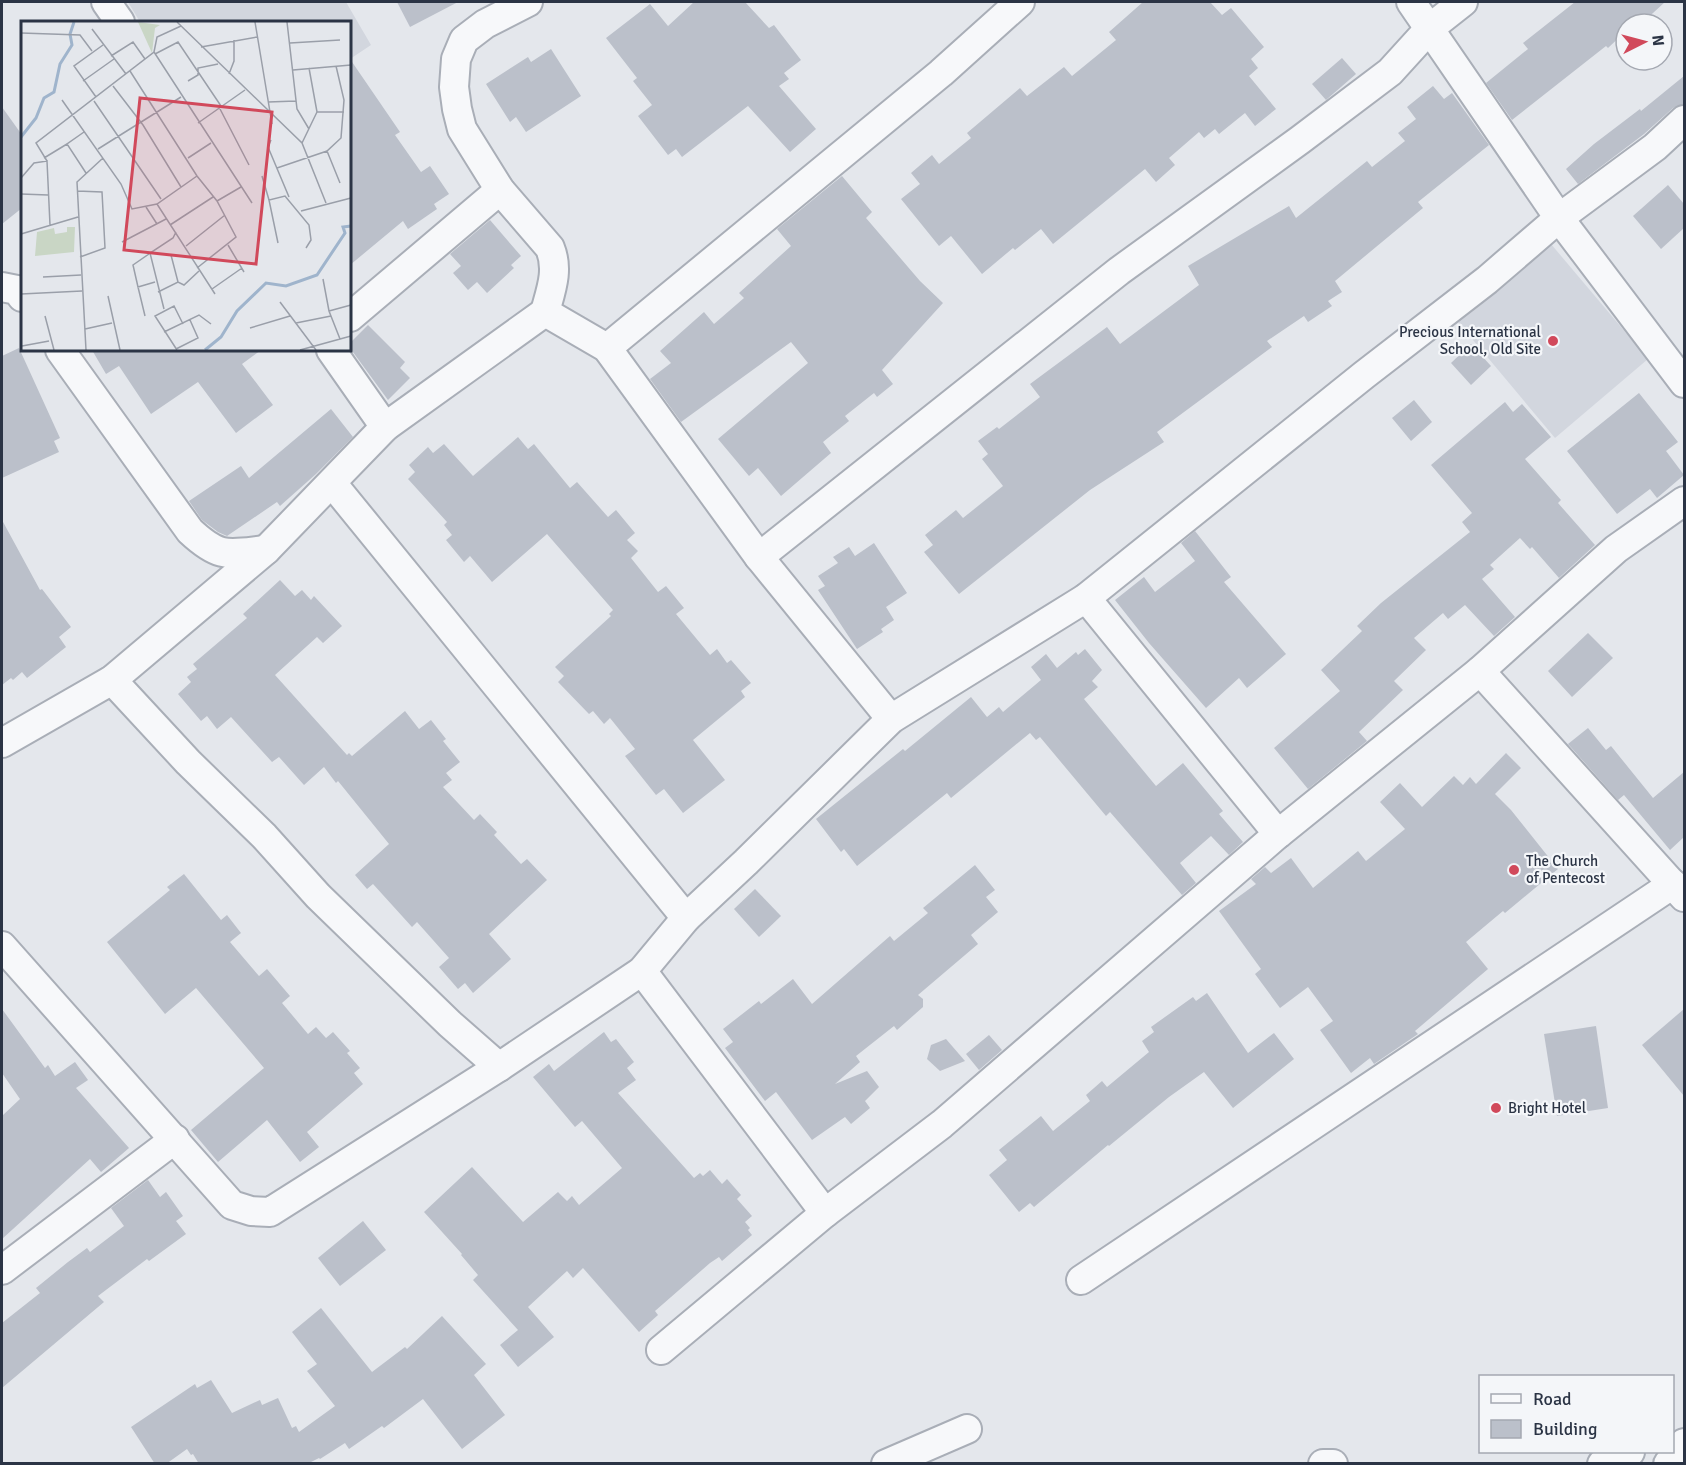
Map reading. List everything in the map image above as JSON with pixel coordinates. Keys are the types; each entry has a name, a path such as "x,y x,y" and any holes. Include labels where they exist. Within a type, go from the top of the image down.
{"street":[{"path":"106,2 119,21"},
{"path":"2,744 112,680 266,550 385,427 545,312 555,272 554,258 550,248 500,190 462,129 454,87 456,59 464,40 485,24 528,2"},
{"path":"607,348 941,73 1020,2"},
{"path":"1411,2 1559,218 1684,383"},
{"path":"759,557 1119,271 1390,72 1430,28 1463,2"},
{"path":"2,946 232,1205 251,1211 270,1212 499,1067 642,971 686,918 891,719 1086,598 1364,375 1487,280 1559,218 1655,147 1684,120"},
{"path":"351,316 500,190"},
{"path":"2,286 17,290 21,296"},
{"path":"545,312 607,348 759,557 891,719"},
{"path":"61,351 183,521 207,547 220,552 266,550"},
{"path":"332,351 385,427"},
{"path":"332,483 686,918"},
{"path":"661,1350 825,1213 942,1124 1278,834 1480,671 1616,549 1684,501"},
{"path":"1086,598 1278,834"},
{"path":"1081,1280 1679,890 1480,671"},
{"path":"112,680 188,762 264,836 318,896 450,1024 499,1067"},
{"path":"642,971 825,1213"},
{"path":"2,1270 175,1139"},
{"path":"886,1464 967,1429"},
{"path":"1668,1464 1684,1443"},
{"path":"1602,1464 1628,1453"},
{"path":"1323,1464 1333,1464"}],"shaded area":[{"path":"128,2 346,2 371,45 351,58 351,21 139,21"},
{"name":"Precious International School, Old Site","path":"1551,244 1648,359 1555,438 1458,322"}],"building":[{"path":"397,2 458,2 410,27"},
{"path":"694,2 745,2 769,28 774,25 801,60 784,73 789,79 779,86 816,129 790,152 748,106 682,157 676,149 668,155 638,116 652,105 633,81 637,78 606,38 650,4 668,26"},
{"path":"1143,2 1210,2 1222,15 1231,8 1264,47 1251,59 1258,68 1249,76 1276,109 1255,126 1245,113 1219,134 1215,129 1204,138 1199,132 1169,158 1175,165 1156,182 1145,169 1053,244 1041,229 1015,250 1013,248 982,274 951,236 939,246 901,199 920,184 911,173 932,155 939,164 971,138 967,133 1020,88 1027,96 1064,67 1072,76 1116,40 1109,32"},
{"path":"1575,2 1665,2 1654,12 1614,12 1614,42 1608,48 1606,46 1512,120 1486,83 1528,49 1523,43"},
{"path":"551,49 581,96 526,132 516,117 510,122 486,84 528,57 531,62"},
{"path":"1342,58 1356,74 1326,100 1312,84"},
{"path":"351,60 400,132 395,135 421,172 430,166 449,194 434,204 437,209 408,229 403,221 351,264"},
{"path":"1684,76 1684,104 1673,108 1644,134 1578,184 1566,169 1594,144 1640,109 1641,111"},
{"path":"1433,86 1444,99 1452,93 1489,145 1418,202 1423,208 1335,281 1342,292 1328,301 1332,306 1308,322 1304,316 1267,341 1272,347 1157,432 1164,442 1090,490 959,594 924,552 933,545 925,535 956,510 963,518 1003,486 982,459 988,454 978,441 997,427 999,429 1040,397 1030,384 1107,327 1120,344 1199,285 1188,266 1289,206 1296,218 1367,161 1372,167 1405,141 1398,133 1416,119 1407,107"},
{"path":"2,107 21,134 21,209 2,224"},
{"path":"842,176 872,212 866,218 920,281 943,303 882,370 893,384 877,397 874,393 845,416 849,421 823,442 831,453 781,496 758,468 749,476 718,439 808,363 791,342 681,422 650,379 671,363 660,351 704,312 714,324 744,298 739,293 791,246 777,229"},
{"path":"1668,185 1684,204 1684,228 1661,249 1633,216"},
{"path":"490,220 521,256 511,265 514,268 487,293 477,282 468,290 453,273 461,266 450,254"},
{"path":"368,325 405,362 400,368 410,378 388,400 351,349 351,342"},
{"path":"1471,344 1491,366 1471,385 1451,363"},
{"path":"19,348 60,438 54,441 59,452 2,478 2,356"},
{"path":"93,351 260,351 242,364 273,405 236,433 198,382 151,414 119,366 106,374"},
{"path":"1639,393 1678,442 1666,451 1684,475 1657,498 1650,489 1617,514 1567,451"},
{"path":"1414,400 1432,422 1411,441 1392,418"},
{"path":"1505,402 1513,412 1522,404 1551,437 1525,459 1561,500 1558,503 1595,545 1559,578 1532,547 1530,549 1520,538 1490,565 1494,569 1482,579 1515,617 1494,636 1465,605 1448,619 1443,613 1414,638 1426,650 1394,681 1403,690 1359,732 1367,741 1308,789 1274,748 1340,691 1321,670 1362,631 1357,626 1381,603 1470,532 1462,522 1472,513 1431,465"},
{"path":"331,409 353,437 280,506 277,502 227,536 202,520 189,501 241,466 249,478"},
{"path":"518,437 528,449 534,444 570,488 577,482 608,517 616,510 635,533 627,540 638,551 631,558 658,592 666,586 684,608 676,614 710,655 717,649 727,663 731,660 751,683 741,691 745,697 693,740 725,780 683,813 664,789 656,795 625,756 635,749 610,718 604,724 593,711 589,714 558,682 564,676 555,667 611,616 609,614 613,610 547,534 492,582 470,556 464,562 446,540 452,535 444,525 447,522 408,479 415,472 409,465 428,447 433,453 444,444 473,476"},
{"path":"2,520 40,590 42,589 71,627 59,637 66,647 27,678 22,672 13,680 11,678 2,685"},
{"path":"1195,531 1231,577 1224,582 1286,654 1247,688 1239,678 1206,708 1115,600 1144,577 1155,592 1195,561 1181,543"},
{"path":"874,543 907,593 886,607 894,620 881,629 883,632 857,649 818,590 825,586 818,576 838,563 833,557 849,547 855,556"},
{"path":"280,580 295,596 302,590 311,600 314,596 342,626 323,643 317,637 275,675 347,755 349,753 352,756 405,711 419,729 431,720 446,739 443,741 460,762 446,773 452,780 443,787 474,820 480,814 497,832 494,835 521,864 527,859 547,880 489,934 511,959 473,993 465,983 458,989 439,967 449,958 417,922 412,927 373,884 367,889 355,875 389,844 338,781 336,783 324,767 304,785 279,757 272,762 231,717 217,729 207,716 201,721 178,694 191,682 187,677 197,669 193,664 247,618 243,614"},
{"path":"1588,633 1613,658 1572,697 1548,671"},
{"path":"1085,649 1102,670 1092,681 1098,687 1084,699 1156,786 1183,763 1223,811 1219,814 1243,842 1229,855 1211,836 1180,863 1196,883 1182,895 1110,812 1106,816 1040,737 1036,740 1030,733 951,798 947,793 857,866 844,849 841,852 816,819 971,697 987,717 999,707 1003,712 1041,680 1031,667 1046,654 1057,668 1076,652 1078,655"},
{"path":"1588,728 1606,750 1611,746 1653,798 1684,772 1684,837 1670,850 1624,795 1618,800 1568,744"},
{"path":"1506,753 1521,768 1495,794 1511,810 1558,869 1466,942 1488,969 1415,1031 1418,1034 1374,1064 1370,1058 1351,1073 1320,1030 1333,1021 1308,987 1280,1008 1255,974 1261,969 1219,911 1256,884 1251,879 1265,867 1271,873 1291,858 1313,888 1358,851 1366,861 1405,829 1380,802 1400,783 1422,807 1454,776 1463,785 1470,777 1476,784"},
{"path":"975,865 995,890 986,897 998,912 971,935 978,944 918,995 923,999 923,1007 897,1030 894,1026 856,1056 860,1062 835,1084 867,1071 879,1087 865,1101 870,1108 851,1124 845,1117 812,1140 776,1092 765,1101 725,1048 733,1042 723,1029 759,1001 761,1004 793,979 812,1004 890,936 894,941 928,913 923,908"},
{"path":"184,874 221,920 227,915 241,933 230,942 259,976 267,969 290,996 282,1003 308,1034 316,1027 326,1038 333,1032 350,1051 347,1053 360,1068 354,1073 363,1084 307,1132 319,1147 300,1162 267,1120 218,1162 191,1130 264,1068 196,988 165,1014 107,942 170,890 167,887"},
{"path":"755,889 781,916 759,937 734,909"},
{"path":"1207,993 1248,1053 1274,1033 1294,1059 1233,1108 1204,1072 1108,1145 1034,1207 1030,1203 1019,1212 989,1175 1007,1160 999,1150 1041,1116 1053,1131 1090,1101 1086,1095 1102,1081 1107,1087 1149,1052 1142,1041 1154,1032 1151,1027 1193,997 1196,1001"},
{"path":"2,1009 45,1068 48,1065 55,1076 75,1062 88,1080 76,1088 129,1148 101,1172 90,1159 2,1239 2,1116 20,1099 2,1073"},
{"path":"1684,1009 1684,1096 1642,1045"},
{"path":"1596,1026 1608,1108 1557,1116 1544,1034"},
{"path":"604,1032 611,1042 616,1039 634,1062 627,1068 636,1080 618,1093 694,1178 700,1173 703,1176 710,1170 722,1184 727,1179 741,1195 737,1199 752,1216 745,1222 752,1235 722,1261 719,1257 710,1263 655,1311 658,1315 639,1332 583,1268 573,1278 567,1271 528,1307 554,1337 518,1367 500,1345 518,1330 473,1280 478,1275 424,1212 472,1167 523,1222 558,1192 567,1201 572,1196 579,1205 622,1168 582,1121 575,1127 533,1077 549,1064 554,1071"},
{"path":"989,1035 1002,1050 979,1070 966,1054"},
{"path":"946,1039 965,1061 940,1071 927,1059 931,1045"},
{"path":"148,1180 160,1197 166,1192 183,1216 176,1221 186,1234 149,1261 147,1259 98,1296 104,1302 2,1388 2,1323 40,1293 36,1288 68,1262 87,1248 90,1252 124,1226 111,1208"},
{"path":"363,1221 386,1250 340,1286 318,1258"},
{"path":"321,1308 372,1372 405,1347 407,1349 442,1316 486,1364 474,1375 505,1415 462,1449 423,1399 384,1428 382,1426 349,1449 345,1443 320,1459 307,1464 199,1464 187,1449 166,1464 155,1464 131,1427 195,1384 197,1388 211,1380 232,1413 260,1400 262,1405 278,1398 292,1428 296,1426 299,1432 335,1406 307,1371 317,1364 292,1332"}],"place":[{"name":"Precious International School, Old Site","path":"1553,341"},
{"name":"The Church of Pentecost","path":"1514,870"},
{"name":"Bright Hotel","path":"1496,1108"}]}
